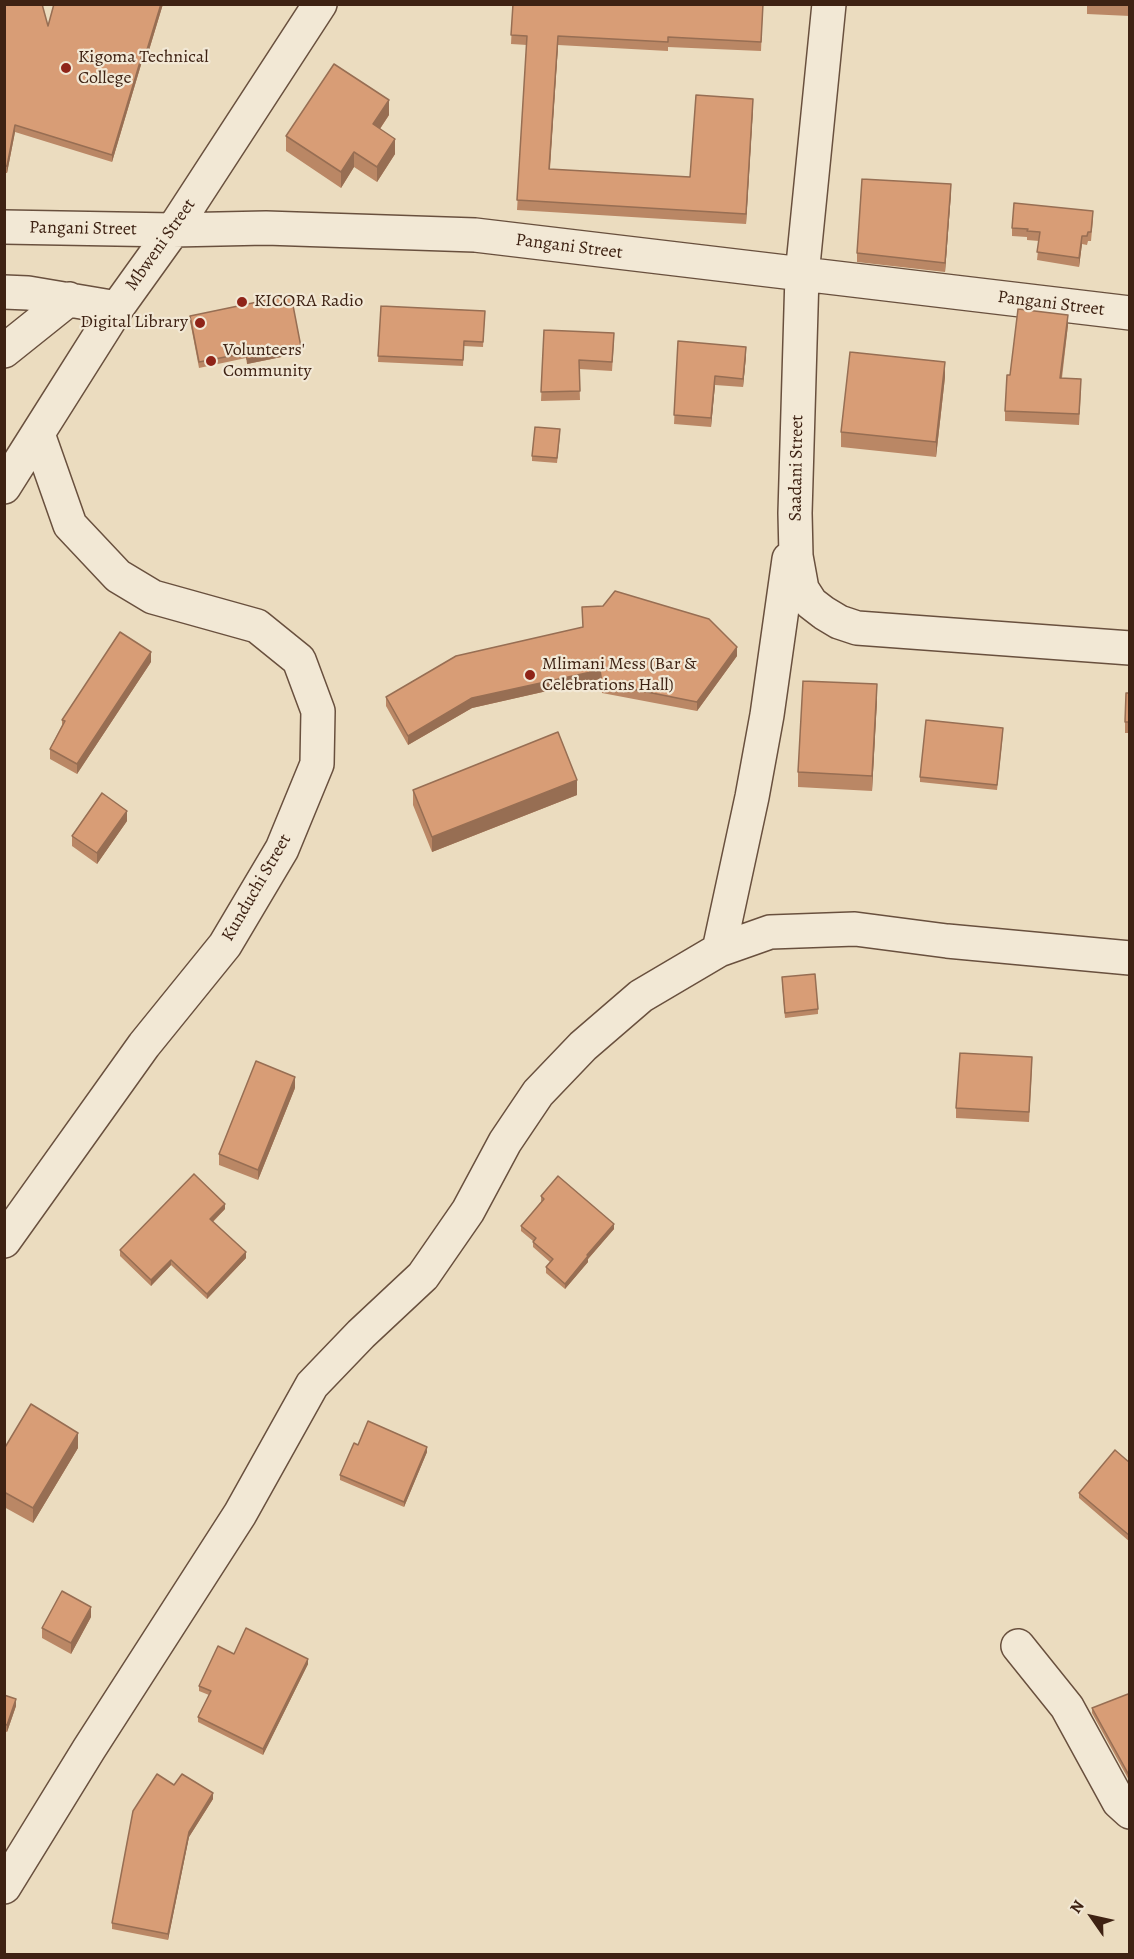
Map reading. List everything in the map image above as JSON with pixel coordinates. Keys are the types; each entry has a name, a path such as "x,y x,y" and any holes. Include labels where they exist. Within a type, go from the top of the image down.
{"street":[{"name":"Mbweni Street","path":"4,488 117,308 173,230 320,4"},
{"name":"Saadani Street","path":"829,4 802,274 795,513 796,556 802,589 811,603 838,622 857,628 1130,648"},
{"name":"Pangani Street","path":"4,227 173,230 266,228 475,235 1130,313"},
{"path":"4,292 28,293 117,308"},
{"path":"4,351 69,299"},
{"name":"Kunduchi Street","path":"4,1241 144,1045 225,945 282,849 317,764 318,711 299,660 257,626 153,597 117,576 70,525 38,434"},
{"path":"719,950 752,797 795,513"},
{"path":"4,1887 89,1749 240,1514 312,1385 361,1334 423,1276 468,1211 505,1142 538,1094 583,1046 641,996 719,950 770,932 855,929 947,941 1130,958"},
{"path":"1018,1646 1067,1707 1119,1802 1130,1812"}],"building":[{"path":"4,4 42,4 48,26 54,4 161,4 146,53 143,52 112,155 15,125 7,166 4,166"},
{"path":"513,4 763,4 761,42 668,37 668,42 558,36 549,169 690,177 696,95 753,99 746,214 517,200 527,36 511,35"},
{"path":"334,64 389,100 373,124 395,139 377,167 354,152 341,172 286,136"},
{"path":"862,179 951,184 945,263 857,253"},
{"path":"1014,203 1093,211 1091,232 1088,232 1087,236 1082,236 1079,258 1037,252 1040,232 1012,228"},
{"name":"KICORA Radio","path":"291,295 301,347 247,359 246,353 199,362 190,316"},
{"path":"381,306 485,311 483,342 464,341 463,360 378,356"},
{"path":"1018,309 1068,315 1060,378 1081,379 1079,414 1005,411 1007,375 1010,375"},
{"path":"544,330 614,333 612,362 579,360 580,391 541,392"},
{"path":"678,341 746,347 743,379 715,376 711,418 674,415"},
{"path":"850,352 945,362 936,442 841,432"},
{"path":"535,427 560,429 557,458 532,456"},
{"path":"615,591 709,619 737,647 697,702 602,683 600,670 472,698 408,736 386,697 456,656 583,627 582,607 603,606"},
{"path":"120,632 151,652 77,764 50,749 65,721 62,720"},
{"path":"803,681 877,684 872,776 798,772"},
{"path":"1126,693 1130,693 1130,722 1125,722"},
{"path":"926,720 1003,728 997,785 920,777"},
{"path":"558,732 577,780 432,837 413,790"},
{"path":"102,793 127,811 97,853 72,836"},
{"path":"815,974 818,1009 785,1013 782,977"},
{"path":"960,1053 1032,1057 1029,1112 956,1108"},
{"path":"256,1061 295,1077 258,1170 219,1154"},
{"path":"194,1174 225,1204 210,1219 246,1252 207,1294 171,1260 151,1280 120,1250"},
{"path":"558,1176 614,1224 565,1284 546,1267 553,1259 533,1242 536,1238 521,1226 544,1199 541,1196"},
{"path":"31,1404 78,1433 33,1508 4,1492 4,1449"},
{"path":"368,1421 427,1447 404,1502 340,1475 354,1443 358,1445"},
{"path":"1115,1450 1130,1463 1130,1536 1079,1493"},
{"path":"62,1591 91,1607 71,1643 42,1628"},
{"path":"246,1628 308,1659 263,1749 198,1717 211,1691 199,1686 218,1646 234,1654"},
{"path":"1128,1694 1130,1698 1130,1777 1092,1708"},
{"path":"4,1695 16,1699 7,1725 4,1724"},
{"path":"157,1774 174,1785 182,1774 213,1793 189,1832 168,1934 112,1923 133,1811"}],"place":[{"name":"Kigoma Technical College","path":"66,68"},
{"name":"KICORA Radio","path":"242,302"},
{"name":"Digital Library","path":"200,323"},
{"name":"Volunteers' Community","path":"211,361"},
{"name":"Mlimani Mess (Bar & Celebrations Hall)","path":"530,675"}]}
